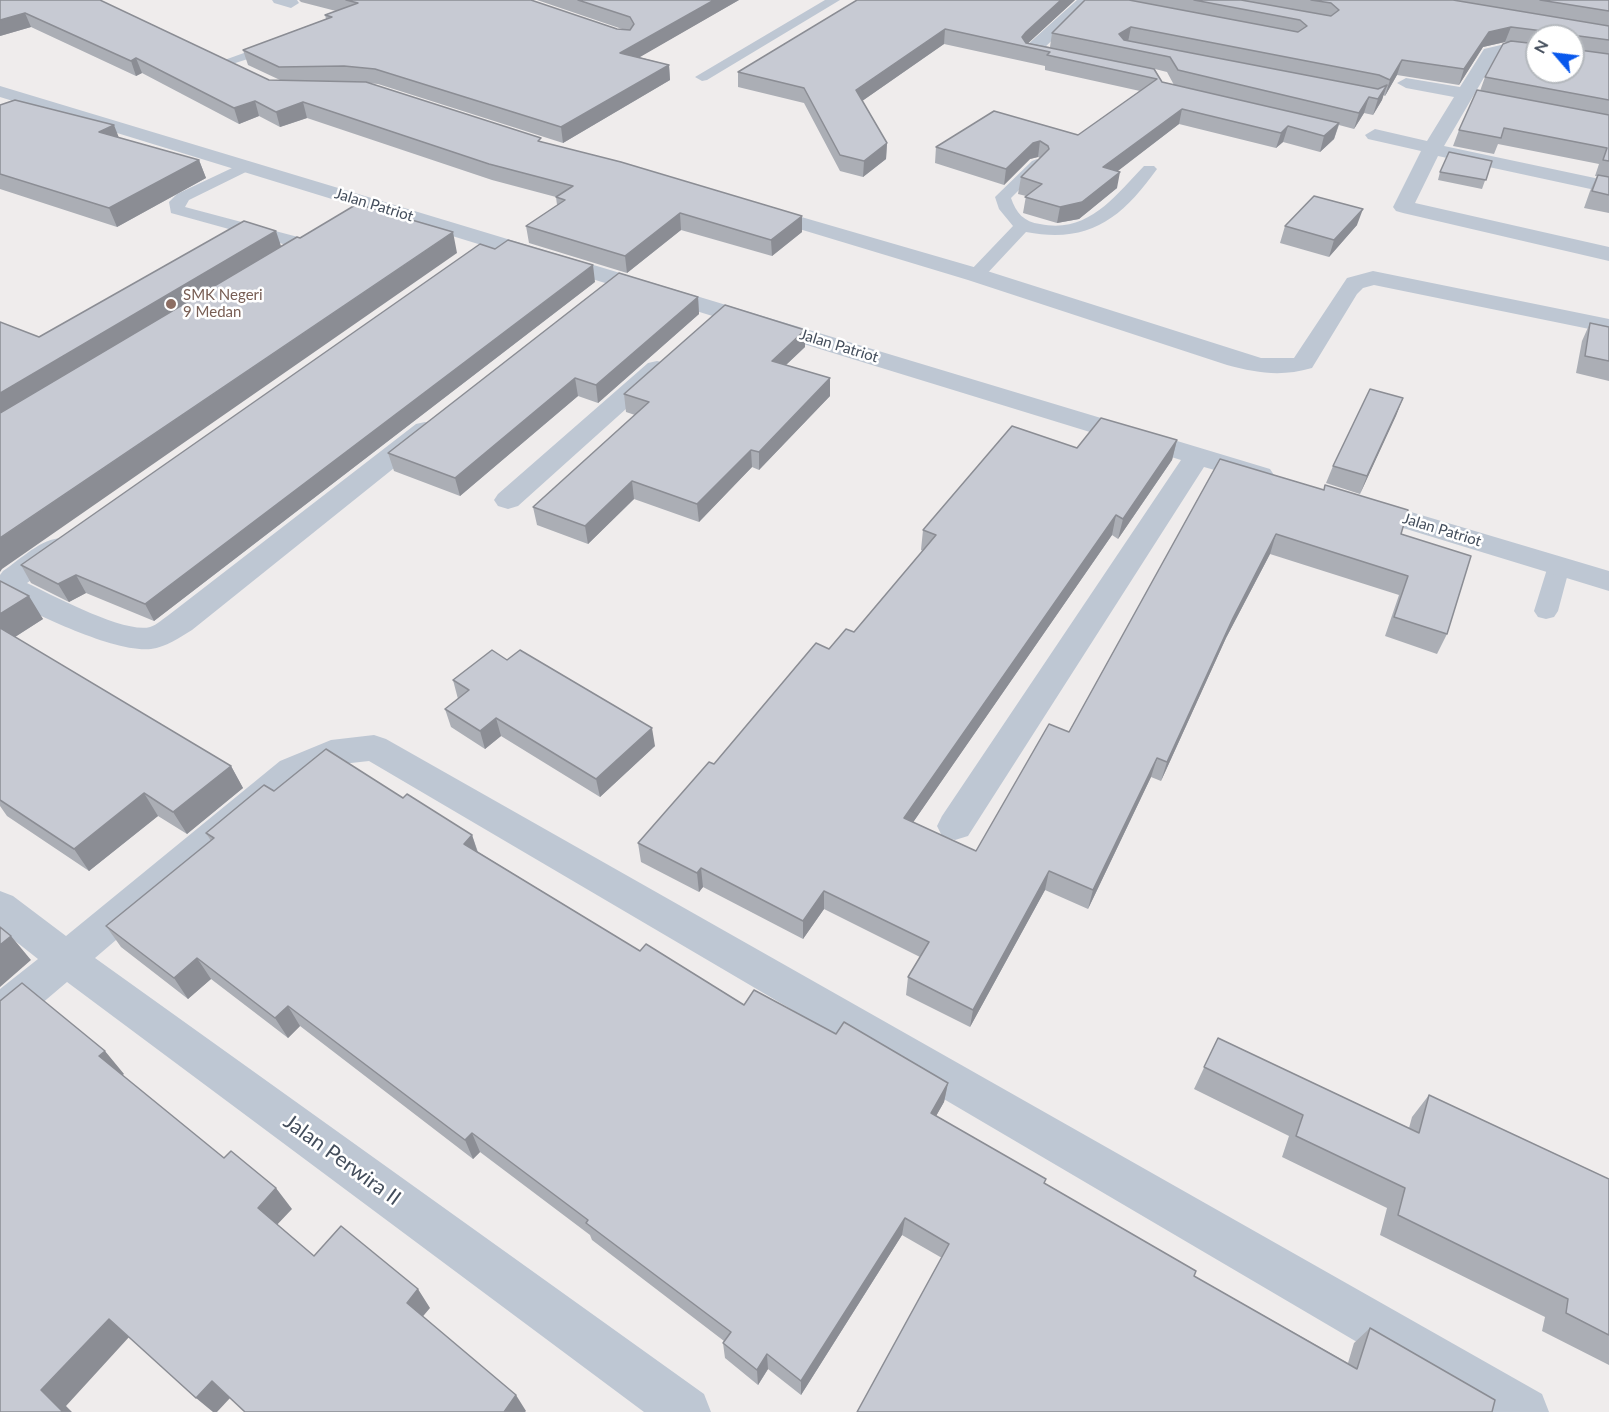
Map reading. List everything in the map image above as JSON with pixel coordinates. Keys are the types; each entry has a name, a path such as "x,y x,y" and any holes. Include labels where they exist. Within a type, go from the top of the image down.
{"street":[{"path":"1081,62 1032,52 1048,34 1089,1"},
{"path":"1048,34 1071,38"},
{"path":"1525,52 1504,49 1490,53 1432,149 1403,207 1609,254"},
{"path":"205,52 257,76"},
{"path":"1406,83 1488,101"},
{"name":"Jalan Patriot","path":"0,91 247,166 367,211 494,241 617,279 712,319 1276,480"},
{"path":"9,114 38,102"},
{"path":"1375,135 1609,187"},
{"path":"740,205 976,275 1236,360 1268,368 1287,368 1303,363 1348,291 1355,283 1373,278 1609,326"},
{"path":"472,257 494,241"},
{"path":"589,301 617,279"},
{"path":"508,500 677,351"},
{"path":"82,530 14,578 10,586 112,632 152,638 181,622 440,418"},
{"path":"955,826 1197,456"},
{"name":"Jalan Patriot","path":"1344,501 1609,581"},
{"path":"0,1014 68,960 292,770 318,756 345,748 374,748 1524,1412"},
{"name":"Jalan Perwira II","path":"0,907 68,960 686,1412"}],"lane":[{"path":"702,77 834,0"},
{"path":"226,62 290,40"},
{"path":"1037,164 1003,197 1007,209 1022,226 1058,233 1096,223 1149,169"},
{"path":"247,166 183,197 177,202 177,210 312,242 286,258"},
{"path":"976,275 1022,226"},
{"path":"1546,611 1559,566"}],"building":[{"path":"0,0 100,0 269,80 366,82 541,138 538,141 621,162 802,216 771,240 680,213 625,256 526,226 565,200 556,197 573,186 489,164 303,102 276,112 255,101 234,108 136,58 131,61 25,13 0,20"},
{"path":"346,0 531,0 617,29 630,30 634,24 630,17 578,0 714,0 620,53 669,65 561,127 375,69 344,66 279,67 243,50 332,17 325,15 358,3"},
{"path":"857,0 1061,0 1026,32 1022,37 1026,43 1154,69 1162,82 1339,123 1324,136 1288,126 1281,133 1182,109 1103,167 1120,172 1082,202 1060,207 1025,197 1042,184 1021,177 1049,149 1040,141 1033,143 1006,169 936,147 994,111 1078,135 1157,79 1047,55 1050,52 945,29 856,90 887,143 864,161 840,155 804,88 738,72"},
{"path":"1085,0 1129,0 1298,32 1307,26 1300,20 1194,0 1241,0 1331,16 1339,10 1331,3 1311,0 1453,0 1609,26 1609,40 1585,37 1585,24 1525,24 1525,29 1511,27 1489,32 1464,69 1402,60 1390,80 1379,75 1131,27 1119,34 1124,40 1378,89 1387,85 1378,99 1369,97 1359,113 1178,70 1170,57 1052,33"},
{"path":"1540,0 1609,0 1609,11"},
{"path":"1511,41 1525,43 1525,84 1585,84 1585,51 1609,54 1609,100 1485,77 1503,44"},
{"path":"1477,90 1609,115 1609,161 1603,160 1607,148 1504,128 1501,138 1459,130"},
{"path":"15,100 114,125 99,132 199,160 109,208 0,174 0,105"},
{"path":"1449,152 1492,161 1486,180 1440,172"},
{"path":"1598,175 1609,177 1609,195 1592,191"},
{"path":"1314,196 1363,209 1334,240 1285,226"},
{"path":"357,204 453,232 0,538 0,413 297,237 300,238"},
{"path":"244,221 276,231 0,393 0,322 39,337"},
{"path":"508,240 593,265 145,604 76,575 58,584 21,565 480,244 495,249"},
{"path":"619,273 698,297 596,385 575,378 455,478 388,453"},
{"path":"725,305 805,330 772,361 830,378 759,452 751,450 697,504 632,481 585,526 533,507 649,402 624,394"},
{"path":"1590,323 1609,327 1609,361 1585,356"},
{"path":"1370,389 1403,398 1367,476 1333,466"},
{"path":"1101,418 1177,440 1123,519 1116,515 904,818 976,851 1049,724 1069,732 1220,459 1324,490 1325,485 1408,510 1401,534 1471,556 1447,634 1394,617 1408,576 1276,534 1233,618 1167,762 1157,758 1093,890 1049,871 973,1010 908,977 929,942 824,891 803,921 701,868 697,873 638,843 709,762 714,764 816,643 829,649 846,629 854,632 936,535 923,530 1012,426 1077,448"},
{"path":"0,581 29,596 0,614"},
{"path":"0,628 231,766 173,812 144,793 74,849 0,800"},
{"path":"492,650 507,660 520,650 652,728 596,779 496,718 480,731 445,709 469,690 453,680"},
{"path":"326,749 403,798 407,794 472,835 464,844 640,951 646,944 744,1005 754,990 836,1034 844,1022 948,1083 931,1113 1046,1179 1044,1183 1196,1271 1194,1276 1357,1369 1370,1328 1495,1400 1492,1412 857,1412 949,1244 905,1218 801,1381 767,1354 757,1370 723,1343 731,1332 586,1223 588,1220 472,1133 465,1140 288,1006 275,1018 197,958 174,978 106,926 214,838 206,833 264,785 274,791"},
{"path":"0,927 11,936 0,945"},
{"path":"22,983 105,1051 99,1056 224,1158 231,1151 276,1188 258,1208 314,1256 341,1226 418,1289 407,1303 516,1395 504,1412 245,1412 212,1381 196,1398 109,1319 41,1390 63,1412 0,1412 0,1001"},
{"path":"1218,1038 1419,1133 1429,1095 1609,1179 1609,1335 1566,1313 1568,1299 1398,1215 1405,1188 1296,1136 1303,1115 1204,1067"}],"place":[{"name":"SMK Negeri 9 Medan","path":"171,304"}]}
